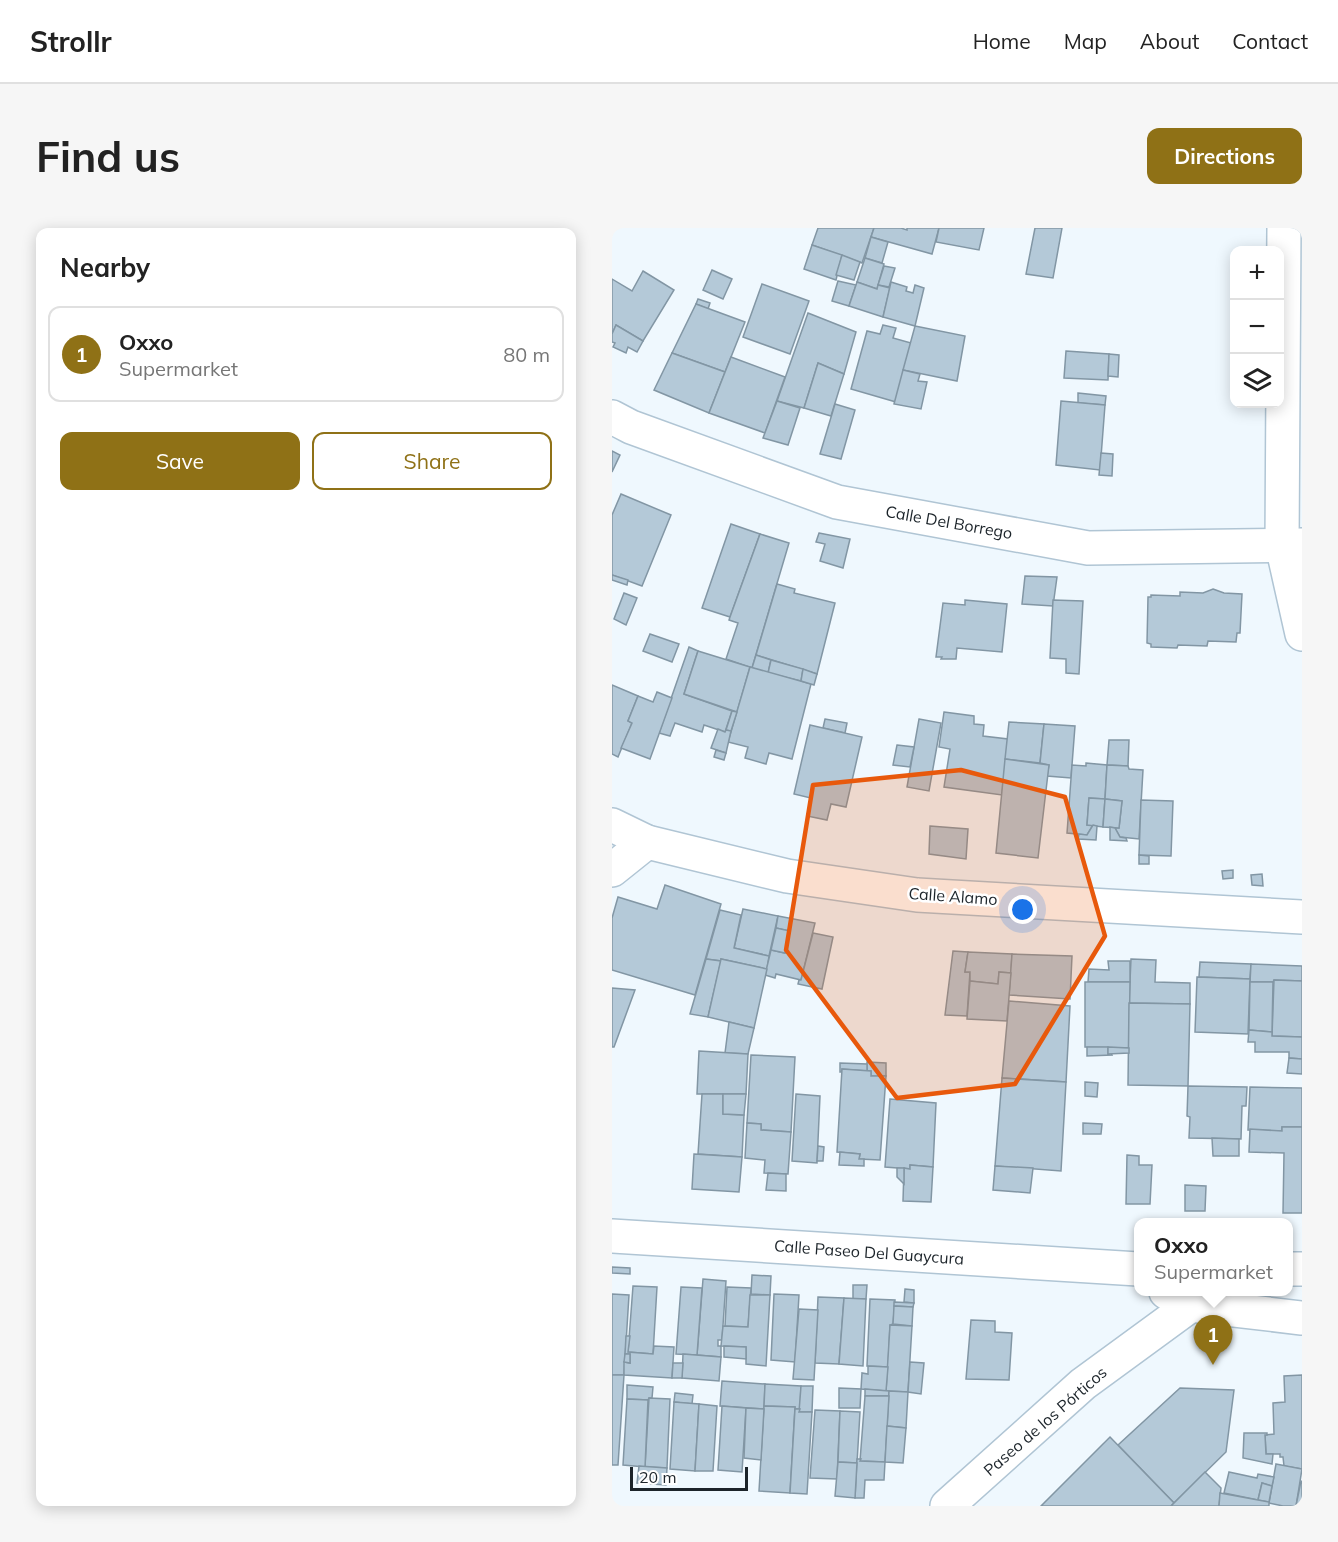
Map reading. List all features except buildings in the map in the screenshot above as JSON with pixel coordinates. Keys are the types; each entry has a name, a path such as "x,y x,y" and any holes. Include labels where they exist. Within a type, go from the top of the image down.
{"street":[{"path":"1284,228 1292,545 1302,634"},
{"name":"Calle Del Borrego","path":"612,417 631,427 837,502 1088,548 1292,545"},
{"name":"Calle Alamo","path":"612,825 647,842 787,876 917,895 1302,917"},
{"path":"612,870 647,842"},
{"name":"Calle Paseo Del Guaycura","path":"612,1236 1134,1271"},
{"path":"1185,1296 1302,1318"},
{"name":"Paseo de los Pórticos","path":"947,1506 1185,1296"}],"highlighted area":[{"path":"961,770 1065,797 1105,936 1015,1084 897,1098 786,950 813,785"}],"place":[{"name":"Oxxo","path":"1213,1365"}]}
